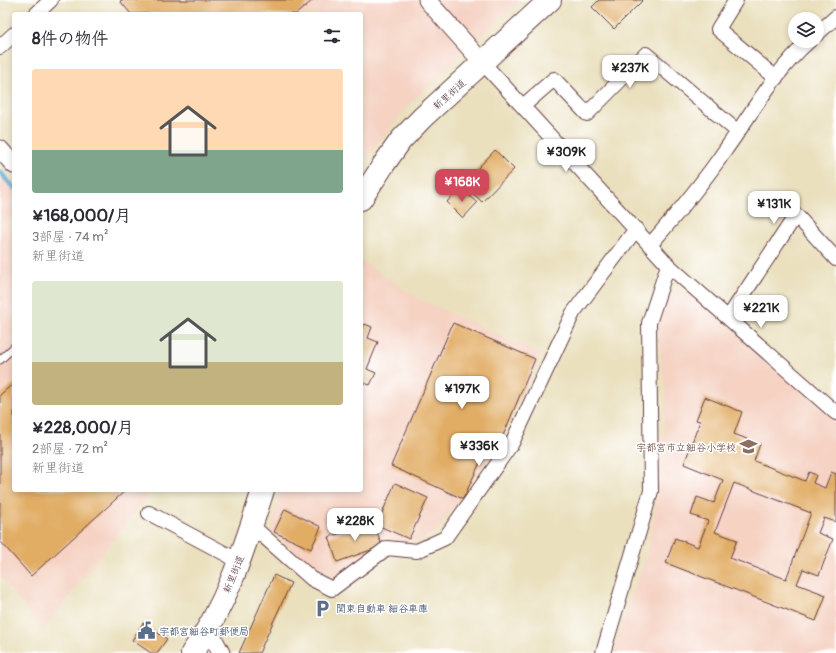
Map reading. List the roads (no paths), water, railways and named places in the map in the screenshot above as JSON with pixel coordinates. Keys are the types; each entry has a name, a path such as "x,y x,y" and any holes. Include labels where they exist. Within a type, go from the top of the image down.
{"main road":[{"name":"新里街道","path":"363,197 376,174 401,140 422,118 550,0"},
{"name":"新里街道","path":"192,653 208,628 239,561 262,492"}],"street":[{"path":"38,12 51,0"},
{"path":"427,0 668,265 836,413"},
{"path":"736,0 718,29 776,78"},
{"path":"824,28 836,17"},
{"path":"0,47 12,36"},
{"path":"650,245 684,205 776,78 803,48"},
{"path":"523,106 554,79 587,114 646,54 738,132"},
{"path":"0,149 12,163"},
{"path":"728,318 796,215 836,259"},
{"path":"252,525 312,579 332,589 387,548 417,551 445,538 512,443 573,313 636,229"},
{"path":"603,653 651,491 649,323 668,265"},
{"path":"149,513 239,561"},
{"path":"208,628 221,653"}],"lane":[{"path":"0,360 12,349"}],"waterway":[{"path":"0,172 12,186"}],"place":[{"name":"宇都宮市立細谷小学校","path":"749,447"},
{"name":"関東自動車 細谷車庫","path":"323,608"},
{"name":"宇都宮細谷町郵便局","path":"146,631"}]}
